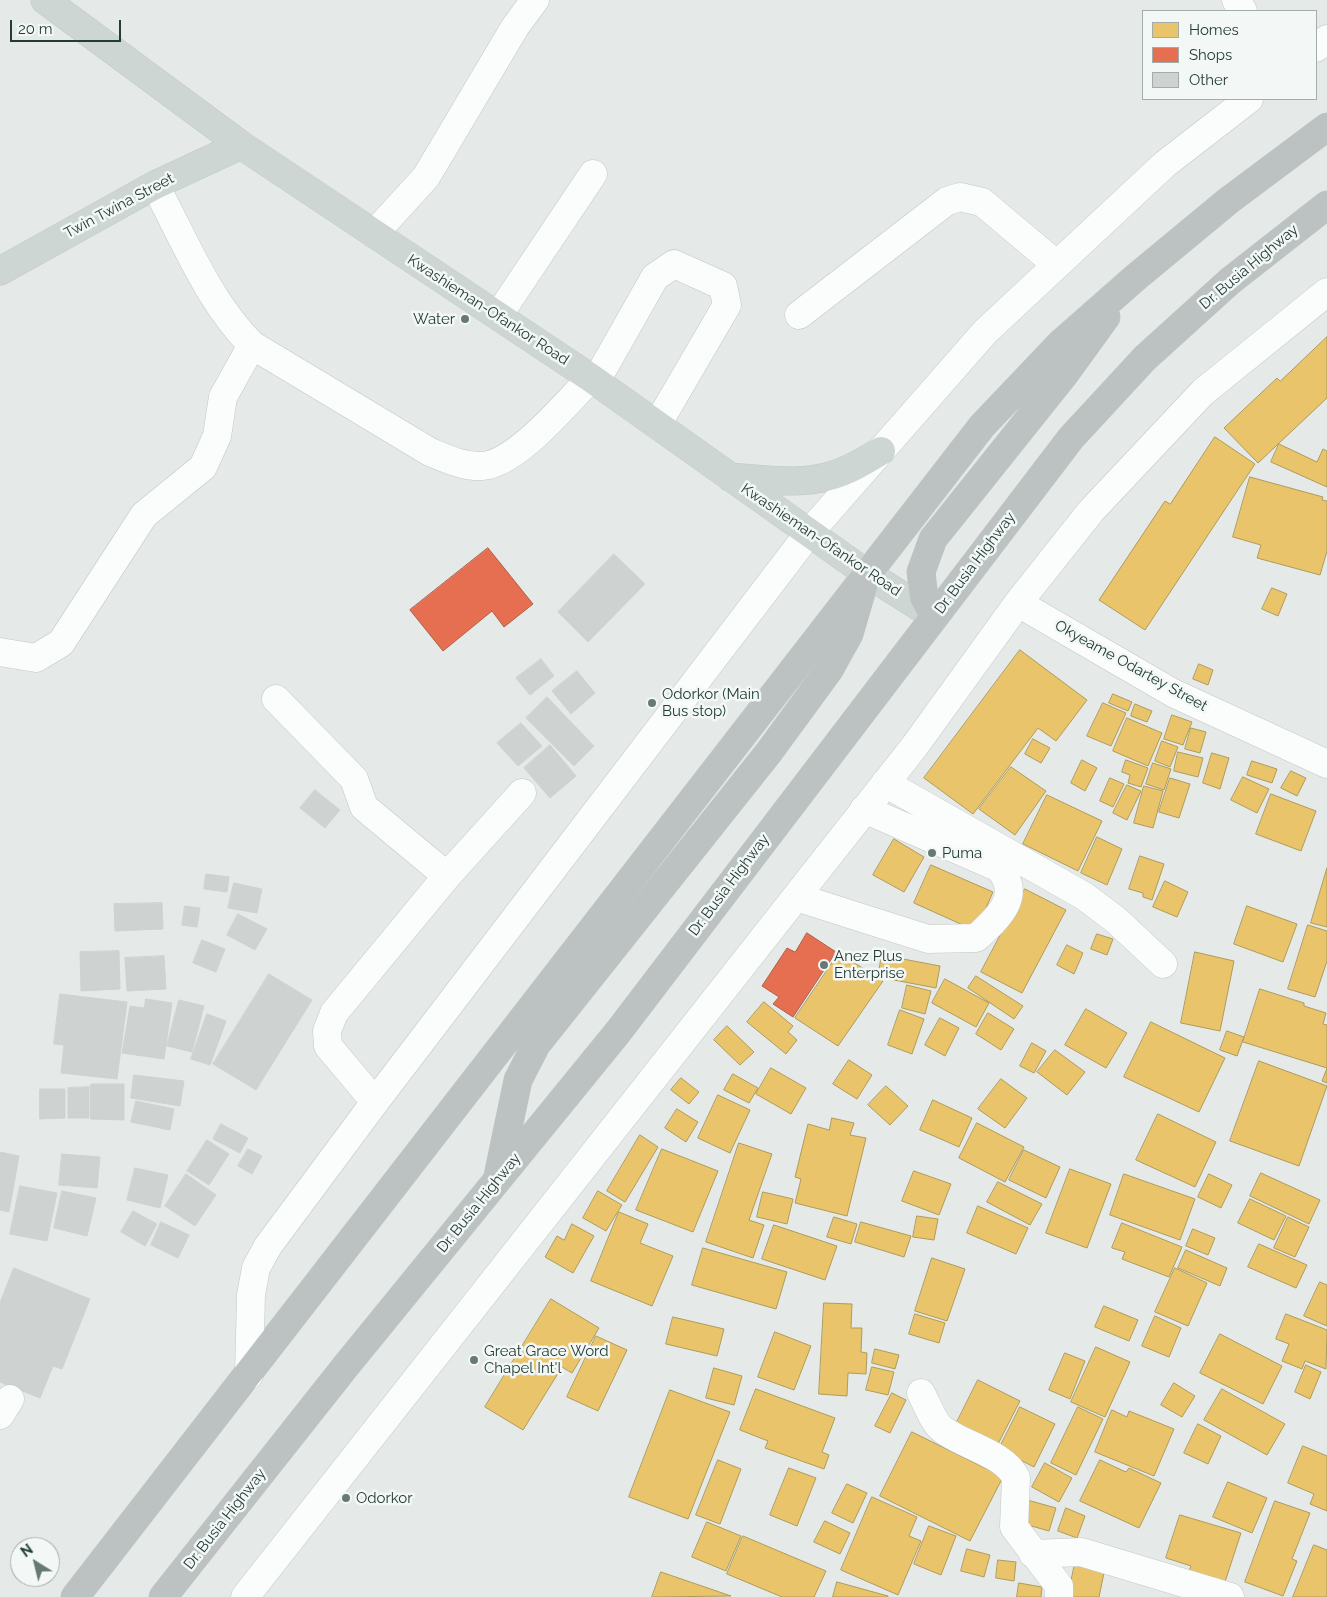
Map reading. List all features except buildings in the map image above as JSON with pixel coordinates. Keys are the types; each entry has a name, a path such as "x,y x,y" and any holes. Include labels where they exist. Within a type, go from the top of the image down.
{"highway":[{"path":"75,1597 249,1375 866,573 982,426 1060,344 1135,278 1228,201 1327,128"},
{"name":"Dr. Busia Highway","path":"163,1597 345,1367 618,1032 1071,438 1145,358 1230,280 1327,205"},
{"path":"934,616 924,596 921,572 934,540 1064,376 1135,278"},
{"path":"497,1182 518,1080 536,1046 769,752 829,670 849,634 866,573"}],"main road":[{"name":"Kwashieman-Ofankor Road","path":"44,0 241,146 593,380 866,573 934,616"},
{"name":"Twin Twina Street","path":"0,271 155,185 241,146"},
{"path":"730,477 800,482 832,476 881,451"}],"street":[{"path":"374,234 426,177 515,28 535,0"},
{"path":"1317,47 1327,39"},
{"path":"249,1375 250,1295 256,1268 268,1246 375,1102 809,533 985,332 1165,164 1248,100"},
{"path":"498,316 592,174"},
{"path":"155,185 218,305 234,327 252,345 430,452 460,464 483,466 508,457 528,442 593,380 655,277 663,270 674,264 723,286 727,305 657,425"},
{"path":"799,315 947,201 960,197 982,202 1057,265"},
{"path":"249,1595 886,782 1018,603 1091,512 1203,392 1327,292"},
{"path":"0,652 36,658 62,643 144,515 203,467 217,436 223,397 252,345"},
{"name":"Okyeame Odartey Street","path":"1018,603 1173,693 1327,764"},
{"path":"276,699 354,779 364,807 447,876"},
{"path":"886,782 1084,896 1116,920 1163,964"},
{"path":"375,1102 328,1046 326,1030 334,1013 447,876 522,793"},
{"path":"796,897 928,939 976,938 996,919 1010,892 1008,878 999,868 864,809"},
{"path":"921,1393 940,1428 1000,1461 1013,1471 1016,1478 1014,1527 1059,1586 1059,1597"},
{"path":"1033,1554 1081,1552 1230,1597"}],"place":[{"name":"Water","path":"465,319"},
{"name":"Odorkor (Main Bus stop)","path":"652,703"},
{"name":"Puma","path":"932,853"},
{"name":"Anez Plus Enterprise","path":"824,965"},
{"name":"Great Grace Word Chapel Int'l","path":"474,1360"},
{"name":"Odorkor","path":"346,1498"}]}
